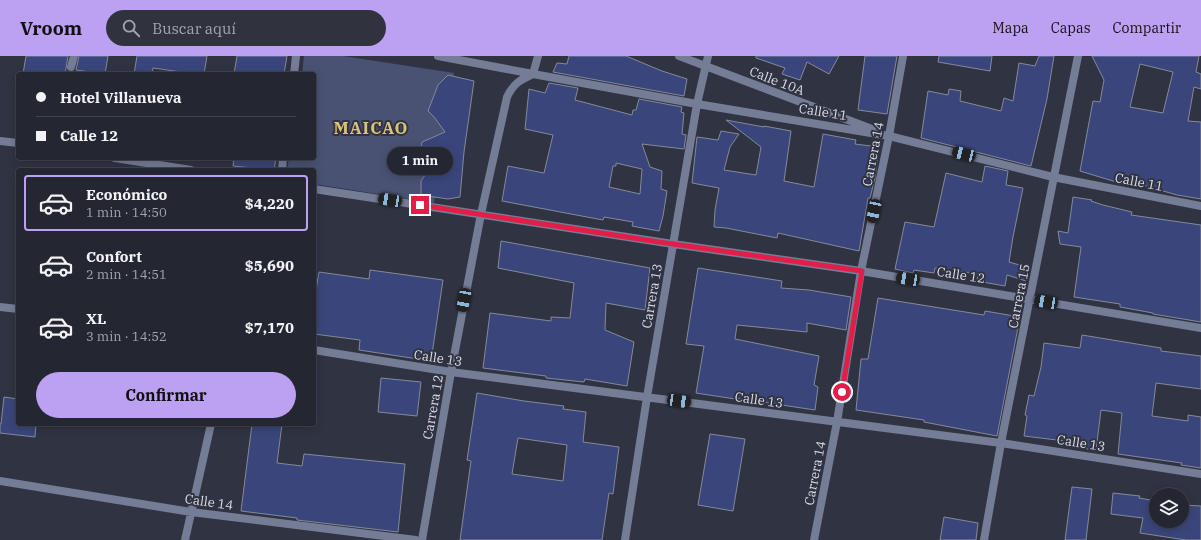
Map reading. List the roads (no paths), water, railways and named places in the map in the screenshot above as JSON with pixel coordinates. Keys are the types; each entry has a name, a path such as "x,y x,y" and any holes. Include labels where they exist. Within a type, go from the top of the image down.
{"street":[{"path":"71,68 74,56"},
{"path":"294,72 296,56"},
{"name":"Calle 11","path":"438,56 697,104 889,136 1053,177 1201,206"},
{"path":"533,74 538,56"},
{"name":"Calle 10A","path":"679,56 889,136"},
{"name":"Carrera 13","path":"625,540 647,397 697,104 708,56"},
{"name":"Carrera 14","path":"814,540 837,422 862,271 889,136 903,56"},
{"name":"Carrera 15","path":"984,540 1001,443 1031,299 1053,177 1078,56"},
{"name":"Carrera 12","path":"422,540 451,372 481,214 507,97 512,88 520,80 533,74"},
{"path":"0,141 16,143"},
{"path":"128,160 178,168"},
{"name":"Calle 12","path":"316,189 673,244 862,271 1201,328"},
{"path":"0,307 16,309"},
{"name":"Calle 13","path":"316,350 451,372 1001,443 1201,474"},
{"path":"185,540 211,426"},
{"name":"Calle 14","path":"0,482 192,512 416,540"}],"district":[{"name":"MAICAO","path":"371,128"}]}
